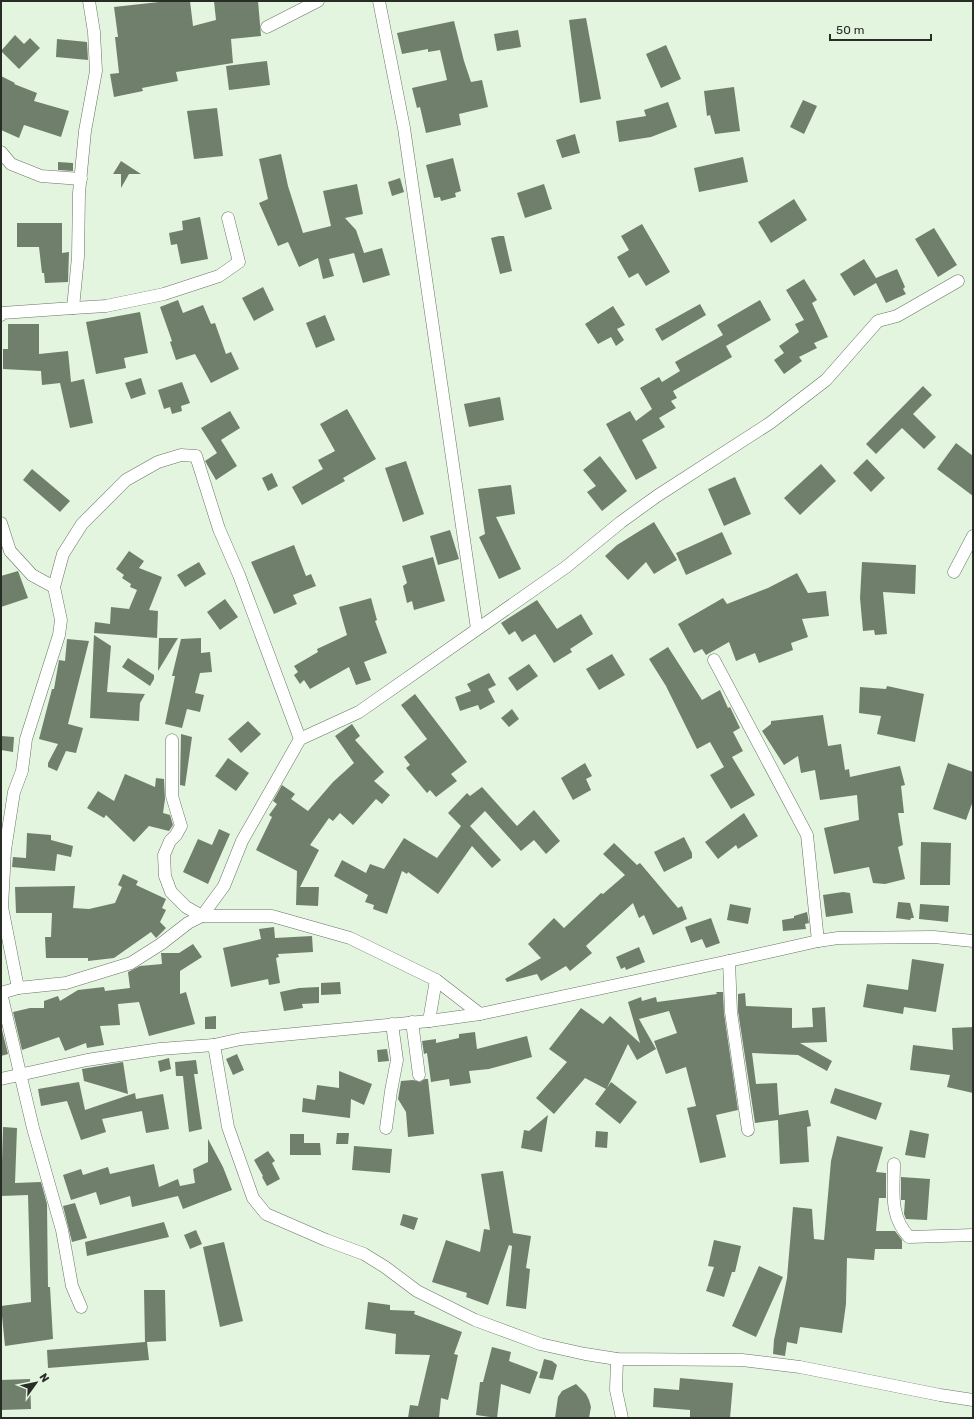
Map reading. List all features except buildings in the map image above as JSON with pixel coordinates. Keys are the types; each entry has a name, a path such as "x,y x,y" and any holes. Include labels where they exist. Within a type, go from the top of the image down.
{"street":[{"path":"73,308 78,257 81,179 85,131 96,71 94,32 89,1"},
{"path":"267,26 318,1"},
{"path":"379,1 404,128 477,629"},
{"path":"1,152 11,164 41,176 81,179"},
{"path":"1,314 106,306 164,294 219,276 239,262 228,218"},
{"path":"202,916 224,886 242,841 300,739 359,712 566,567 621,522 657,496 770,423 826,380 878,321 897,316 958,281"},
{"path":"18,988 2,907 5,850 14,792 22,771 26,739 59,635 61,620 54,587 63,554 82,524 126,480 158,462 181,455 196,456 219,529 239,575 300,739"},
{"path":"1,523 10,551 32,575 54,587"},
{"path":"954,572 973,536"},
{"path":"714,660 807,835 818,940"},
{"path":"172,740 172,796 180,818 181,826 170,842 164,856 165,876 171,892 186,907 202,916"},
{"path":"81,1307 72,1286 62,1230 33,1128 1,993 18,988 66,983 132,963 161,944 188,923 202,916 272,916 350,938 436,980 480,1014"},
{"path":"1,1079 87,1060 160,1049 214,1045 241,1039 429,1021 480,1014 729,961 818,940 838,938 934,936 973,942"},
{"path":"729,961 731,1012 748,1130"},
{"path":"429,1021 436,980"},
{"path":"412,1022 419,1075"},
{"path":"386,1128 397,1060 392,1024"},
{"path":"214,1045 228,1127 253,1198 266,1214 326,1240 364,1254 386,1267 417,1290 475,1320 540,1344 617,1359 742,1360 800,1367 940,1395 973,1400"},
{"path":"894,1164 894,1211 900,1228 909,1237 973,1235"},
{"path":"617,1359 616,1390 622,1418"}]}
